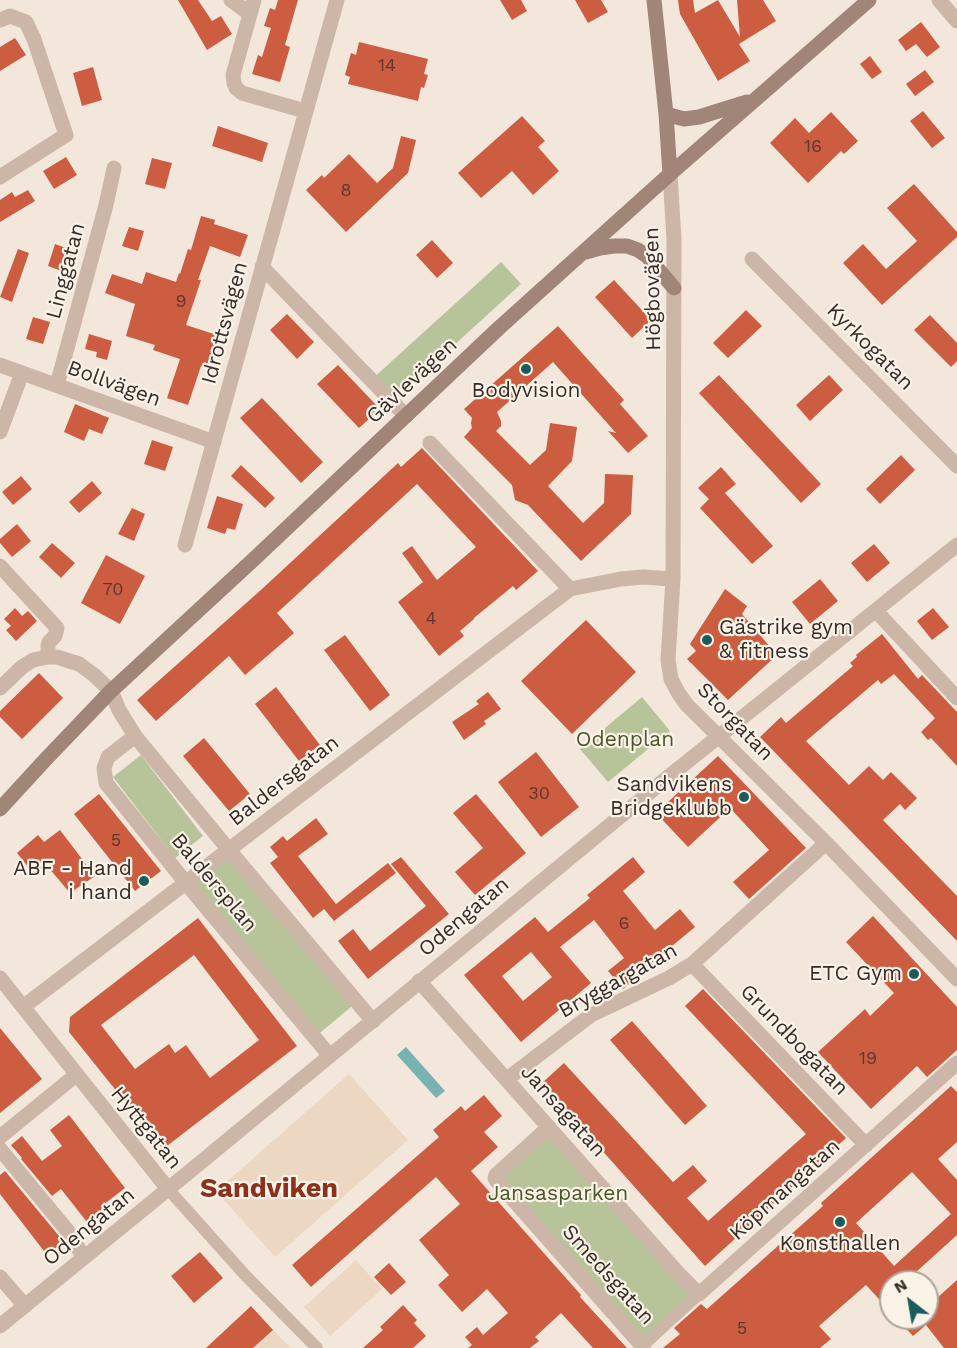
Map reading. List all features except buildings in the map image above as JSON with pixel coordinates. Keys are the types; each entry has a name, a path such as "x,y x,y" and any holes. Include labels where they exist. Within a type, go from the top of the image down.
{"main road":[{"name":"Högbovägen","path":"654,0 670,174"},
{"name":"Gävlevägen","path":"0,809 111,691 500,327 869,0"},
{"path":"666,114 684,118 699,117 755,100"},
{"path":"583,253 614,246 627,246 638,250 647,256 674,288"}],"street":[{"path":"231,0 252,7 233,75 236,88 242,93 305,111"},
{"name":"Idrottsvägen","path":"184,545 337,0"},
{"path":"939,0 957,21"},
{"path":"0,20 10,16 26,22 34,39 66,135 0,177"},
{"name":"Linggatan","path":"57,385 114,168"},
{"name":"Högbovägen","path":"670,174 674,239 673,579"},
{"name":"Kyrkogatan","path":"753,259 957,466"},
{"path":"262,267 406,416"},
{"name":"Bollvägen","path":"0,365 214,442"},
{"path":"0,432 22,374"},
{"path":"430,443 570,589 621,579 644,577 673,579"},
{"name":"Odengatan","path":"0,1326 419,981 957,545"},
{"path":"0,566 57,628 55,636 49,642 48,657"},
{"name":"Storgatan","path":"673,579 668,660 670,674 679,694 718,737 826,843 957,980"},
{"name":"Baldersgatan","path":"23,1007 570,589"},
{"path":"876,611 957,698"},
{"path":"0,688 33,660 57,657 79,664 111,691"},
{"name":"Baldersplan","path":"111,691 135,736 373,1021"},
{"name":"Baldersplan","path":"135,736 108,757 104,768 106,783 330,1056"},
{"name":"Bryggargatan","path":"507,1079 591,1016 669,978 692,964 826,843"},
{"name":"Grundbogatan","path":"692,964 866,1145"},
{"name":"Hyttgatan","path":"0,978 168,1189 245,1275 317,1348"},
{"name":"Jansagatan","path":"419,981 670,1265 699,1294"},
{"name":"Köpmangatan","path":"642,1347 957,1063"},
{"path":"0,1137 76,1075"},
{"name":"Smedsgatan","path":"549,1127 495,1178 642,1347"},
{"path":"0,1149 71,1235 83,1257"},
{"path":"0,1276 25,1306"}],"green space":[{"path":"501,262 521,284 392,402 371,380"},
{"name":"Odenplan","path":"642,697 670,731 608,782 580,749"},
{"path":"141,755 203,836 175,858 113,777"},
{"path":"229,850 357,1002 315,1037 186,883"},
{"name":"Jansasparken","path":"549,1127 699,1294 642,1346 496,1175"}],"shaded area":[{"path":"349,1074 408,1140 275,1257 216,1191"},
{"path":"356,1260 382,1289 330,1336 304,1307"},
{"path":"273,1330 291,1348 253,1348"}],"water":[{"path":"406,1047 445,1091 436,1098 397,1055"}],"place":[{"name":"Bodyvision","path":"526,369"},
{"name":"Gästrike gym & fitness","path":"707,640"},
{"name":"Sandvikens Bridgeklubb","path":"744,797"},
{"name":"ABF - Hand i hand","path":"144,881"},
{"name":"ETC Gym","path":"914,974"},
{"name":"Konsthallen","path":"840,1222"}],"district":[{"name":"Sandviken","path":"269,1189"}]}
